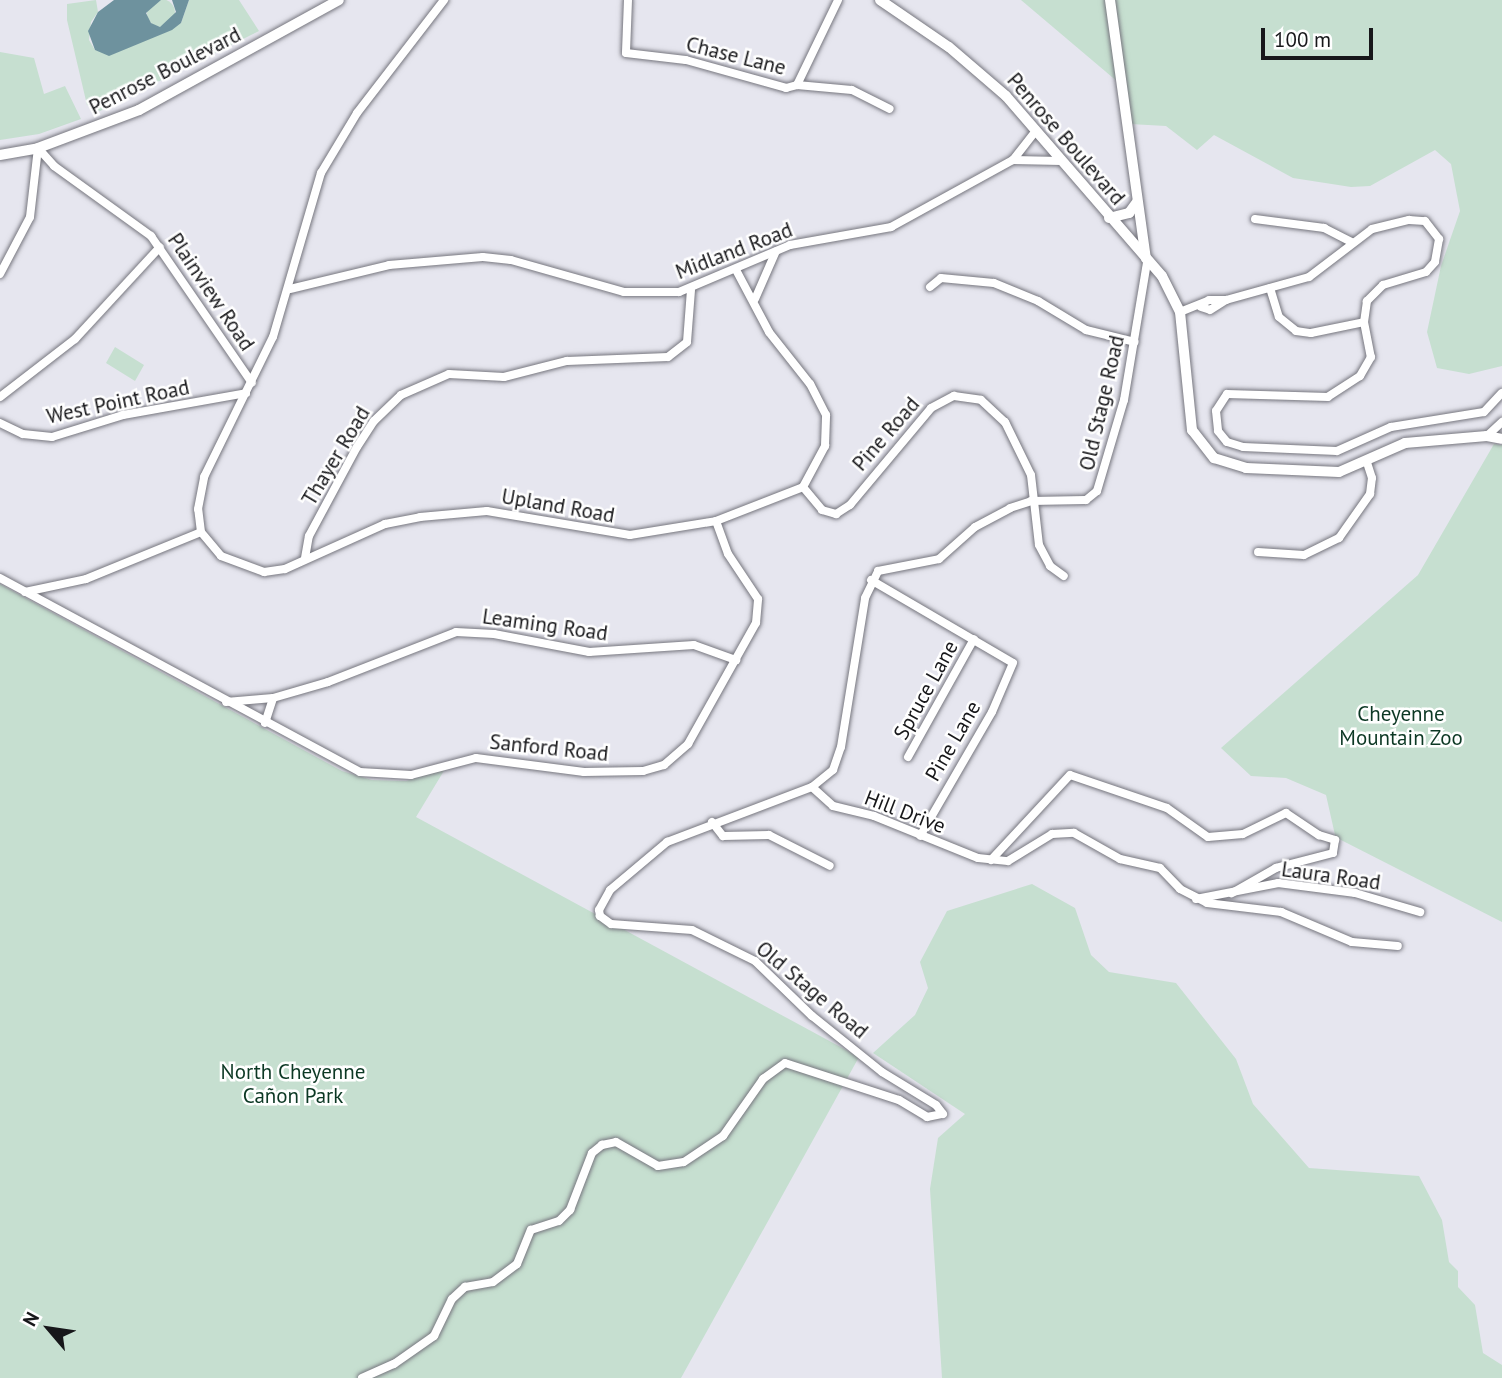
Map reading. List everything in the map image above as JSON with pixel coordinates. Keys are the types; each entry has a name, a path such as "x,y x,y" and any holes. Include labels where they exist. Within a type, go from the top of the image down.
{"street":[{"name":"Penrose Boulevard","path":"0,155 38,148 139,110 339,0"},
{"path":"26,592 86,579 201,532 199,498 204,477 252,383 290,289 310,199 327,161 444,0"},
{"name":"Chase Lane","path":"628,0 626,53 708,65 779,87 797,85 838,0"},
{"name":"Penrose Boulevard","path":"880,0 969,63 1036,131 1169,286 1180,312"},
{"path":"1110,0 1147,261"},
{"path":"797,85 858,91 890,109"},
{"name":"Midland Road","path":"290,289 390,265 475,257 511,260 624,292 691,290 776,250 891,227 1013,160 1036,131"},
{"name":"Plainview Road","path":"38,148 54,166 140,226 160,247 252,383"},
{"path":"0,274 30,217 38,148"},
{"name":"Midland Road","path":"1013,160 1061,161"},
{"path":"1109,218 1129,212 1137,202"},
{"path":"1255,219 1324,228 1352,242"},
{"path":"1502,393 1483,412 1391,427 1337,452 1242,447 1221,437 1216,411 1227,394 1328,397 1341,391 1370,363 1364,322 1367,301 1382,285 1432,268 1439,239 1425,221 1409,220 1372,229 1352,242 1317,274 1226,300 1210,310 1201,307 1180,312 1187,410 1195,438 1206,452 1246,468 1339,472 1367,463 1405,443 1487,436 1502,439"},
{"path":"0,397 75,339 160,247"},
{"path":"755,299 776,250"},
{"name":"Old Stage Road","path":"362,1378 394,1364 434,1336 452,1299 465,1287 493,1282 517,1264 531,1230 559,1221 570,1210 592,1153 602,1144 616,1142 657,1166 684,1162 723,1136 763,1079 785,1063 899,1100 933,1119 943,1114 936,1105 872,1064 801,1007 762,966 731,947 692,930 611,924 600,916 604,897 651,854 712,822 812,787 833,770 838,759 852,662 871,580 886,568 939,559 989,517 1031,501 1086,500 1101,484 1135,342 1147,261"},
{"path":"736,270 755,299 769,332 810,384 826,415 825,446 803,487"},
{"path":"930,287 941,278 994,283 1038,301 1086,330 1135,342"},
{"path":"1270,288 1279,317 1296,331 1311,333 1364,322"},
{"name":"Thayer Road","path":"305,558 309,537 357,447 374,421 401,395 449,374 504,377 567,361 668,357 687,342 691,290"},
{"name":"West Point Road","path":"0,423 23,434 52,437 123,415 246,393"},
{"name":"Pine Road","path":"803,487 827,513 841,511 919,418 944,400 963,396 990,405 1004,422 1031,475 1031,501 1040,545 1050,566 1064,576"},
{"path":"1487,436 1502,422"},
{"path":"1258,552 1304,555 1339,538 1370,494 1372,478 1367,463"},
{"name":"Upland Road","path":"201,532 221,556 253,571 285,569 385,524 441,514 497,512 613,535 716,521 803,487"},
{"name":"Sanford Road","path":"0,578 348,768 371,775 411,775 476,758 572,771 643,771 664,765 688,744 756,623 758,599 728,554 716,521"},
{"path":"871,580 974,639"},
{"name":"Leaming Road","path":"226,702 273,698 456,632 494,634 589,652 694,645 736,660"},
{"name":"Pine Lane","path":"920,836 992,712 1013,663 974,639"},
{"name":"Spruce Lane","path":"908,757 974,639"},
{"path":"265,723 273,698"},
{"path":"991,860 1070,775 1167,808 1208,837 1243,834 1286,813 1319,835 1335,840 1336,849 1276,868 1232,893"},
{"name":"Hill Drive","path":"812,787 834,806 874,816 920,836 991,860"},
{"path":"712,822 723,836 762,833 830,866"},
{"path":"991,860 1008,861 1052,834 1074,833 1120,859 1160,868 1180,890 1196,899 1281,912 1352,942 1398,946"},
{"name":"Laura Road","path":"1196,899 1279,883 1355,892 1420,912"}],"green space":[{"path":"161,-1 171,3 175,13 171,23 161,27 151,23 147,13 151,3"},
{"path":"96,0 98,12 91,22 89,40 95,50 115,53 181,23 189,0 239,0 259,31 100,111 87,105 67,20 67,4"},
{"path":"1021,0 1502,0 1502,366 1469,374 1437,368 1427,332 1441,266 1460,211 1451,164 1435,150 1370,186 1351,187 1293,178 1214,135 1197,150 1166,126 1130,124 1125,88"},
{"path":"0,52 34,58 44,94 65,86 81,119 39,134 0,140"},
{"path":"115,347 144,365 135,381 106,363"},
{"name":"Cheyenne Mountain Zoo","path":"1494,444 1502,445 1502,922 1341,840 1335,835 1326,795 1286,778 1251,776 1221,748 1418,575"},
{"name":"North Cheyenne Cañon Park","path":"0,584 342,771 372,780 406,781 445,769 416,817 859,1057 681,1378 0,1378"},
{"path":"1032,884 1075,908 1091,955 1109,972 1176,983 1236,1059 1253,1104 1309,1168 1419,1176 1442,1220 1449,1262 1458,1271 1458,1287 1475,1305 1483,1353 1502,1365 1502,1378 942,1378 930,1189 938,1138 965,1114 873,1053 915,1015 928,988 920,962 947,911"}],"water":[{"path":"114,0 161,0 146,13 151,23 160,27 176,12 172,0 189,0 181,23 172,30 109,56 95,50 88,31 98,12"}]}
